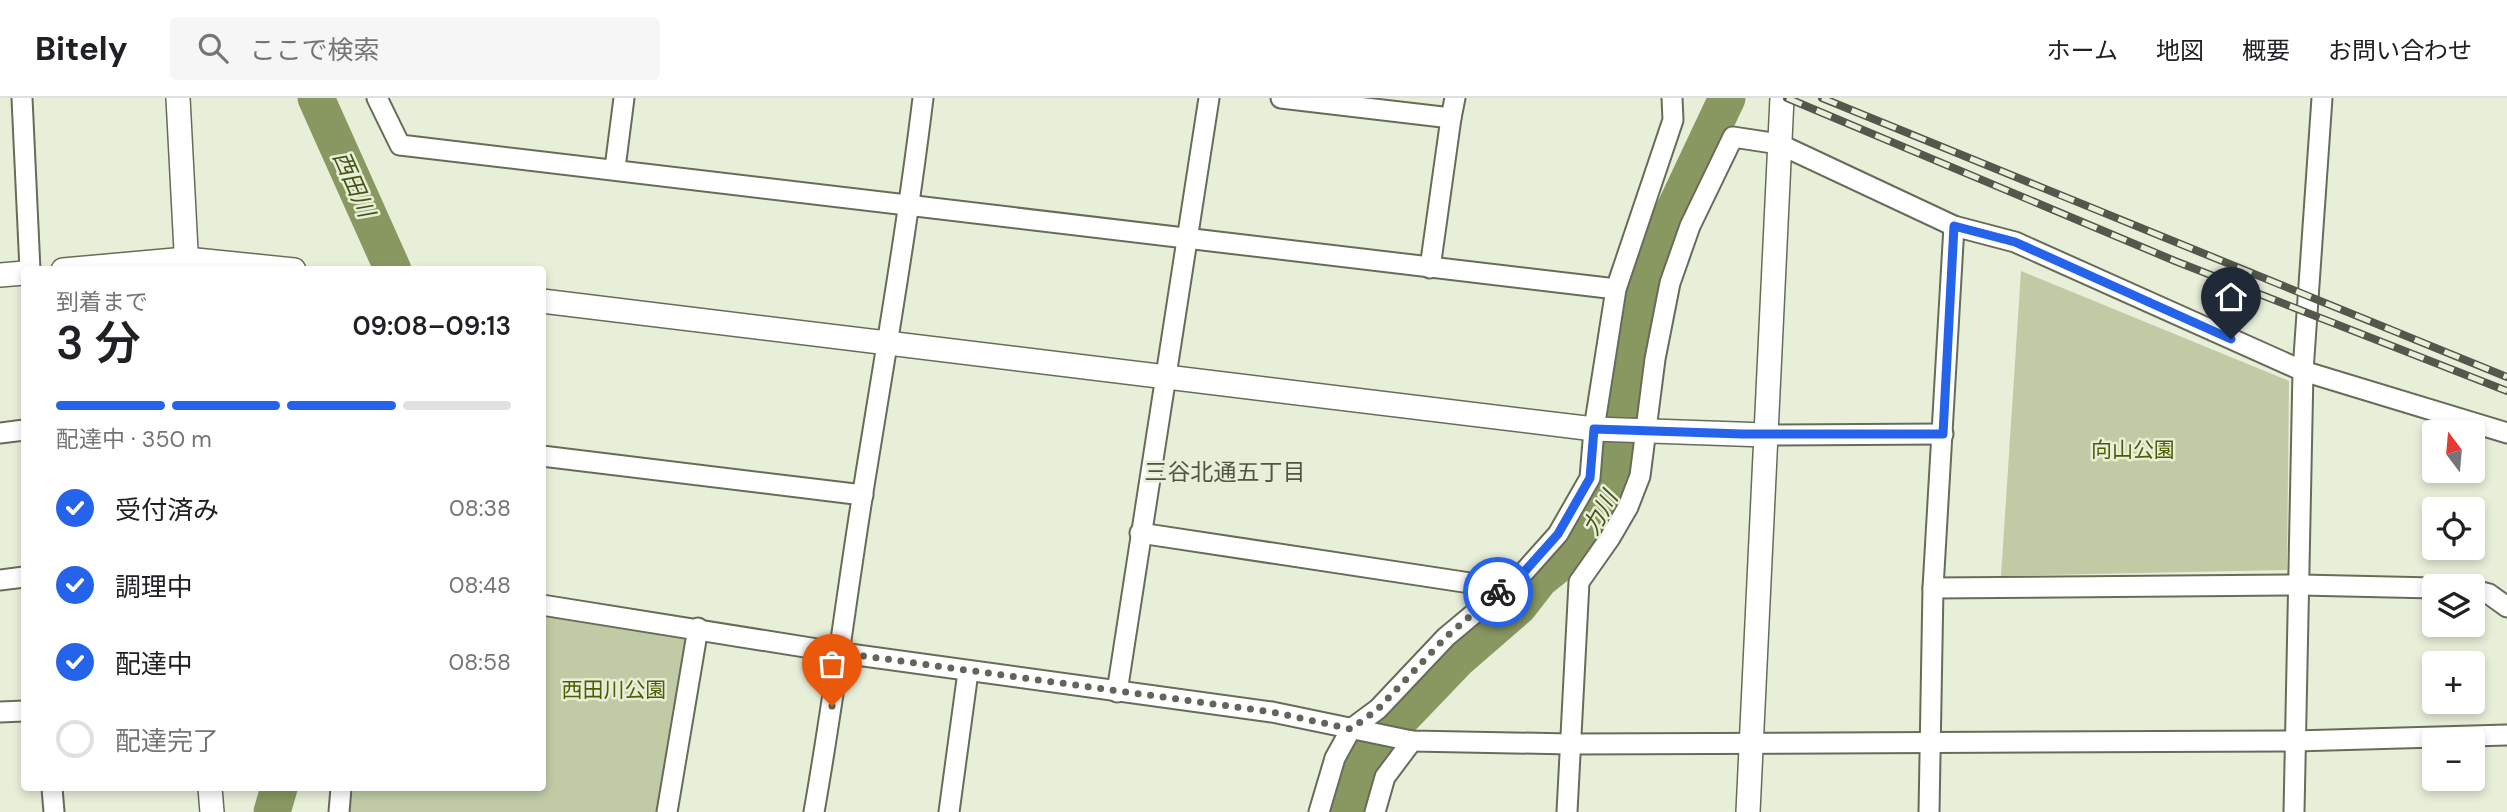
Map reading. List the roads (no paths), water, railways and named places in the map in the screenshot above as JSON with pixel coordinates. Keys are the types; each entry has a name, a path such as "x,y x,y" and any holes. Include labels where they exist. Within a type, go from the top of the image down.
{"street":[{"path":"22,98 30,266"},
{"path":"178,98 186,264"},
{"path":"377,98 400,145 615,168 1189,240 1616,289"},
{"path":"615,168 624,98"},
{"path":"814,812 842,653 863,495 910,206 923,98"},
{"path":"1117,692 1209,98"},
{"path":"1280,98 1451,118"},
{"path":"1430,268 1455,98"},
{"path":"1319,812 1335,758 1357,730 1446,637 1525,571 1558,534 1590,478 1594,429 1616,289 1673,120 1672,98"},
{"path":"1748,812 1782,98"},
{"path":"2294,812 2301,585 2303,371 2322,98"},
{"path":"1567,812 1579,582 1628,507 1640,476 1642,433 1670,283 1690,226 1733,137 1779,144 1954,226 2015,242 2303,371 2507,433"},
{"path":"1929,812 1933,588 1954,226"},
{"path":"145,266 222,266"},
{"path":"0,275 21,273"},
{"path":"546,301 1594,429 1642,433 1766,435 1943,434"},
{"path":"0,433 21,430"},
{"path":"546,456 863,495"},
{"path":"1140,533 1503,588"},
{"path":"0,579 21,577"},
{"path":"1933,588 2301,585 2422,588"},
{"path":"2485,593 2507,607"},
{"path":"546,606 968,672 1272,712 1407,741 1571,744 1931,740 2295,741 2507,735"},
{"path":"667,812 698,628"},
{"path":"949,812 968,672"},
{"path":"0,712 21,711"},
{"path":"1375,812 1385,777 1407,741"},
{"path":"52,791 54,812"},
{"path":"210,791 212,812"},
{"path":"339,812 341,791"}],"waterway":[{"name":"西田川","path":"316,98 391,266"},
{"name":"力川","path":"1346,812 1353,784 1368,753 1458,659 1519,606 1540,579 1585,543 1620,477 1621,403 1632,329 1653,255 1727,98"},
{"name":"西田川","path":"272,812 278,791"}],"railway":[{"path":"1787,98 2175,261 2507,391"},
{"path":"1822,98 2507,377"}],"district":[{"name":"三谷北通五丁目","path":"1225,472"}],"park label":[{"name":"向山公園","path":"2133,450"},
{"name":"西田川公園","path":"614,690"}]}
